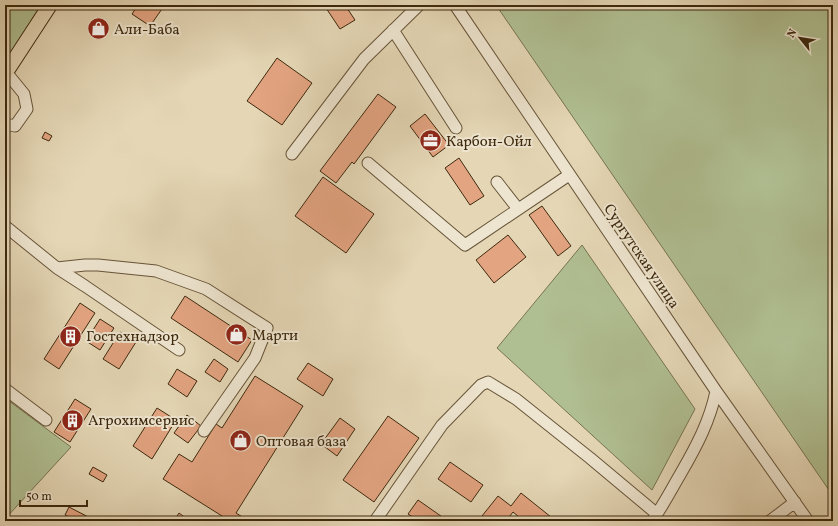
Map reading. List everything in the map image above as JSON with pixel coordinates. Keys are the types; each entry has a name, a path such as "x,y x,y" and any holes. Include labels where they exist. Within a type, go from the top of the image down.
{"main road":[{"path":"6,73 50,5"}],"street":[{"path":"292,154 364,59 419,5"},
{"name":"Сургутская улица","path":"455,5 716,391 808,521"},
{"path":"393,30 456,128"},
{"path":"5,124 15,126 27,109 24,94 6,73"},
{"path":"368,163 465,245 569,175"},
{"path":"497,182 518,210"},
{"path":"5,226 57,268 86,286 179,350"},
{"path":"57,268 98,265 156,271 206,289 267,328 255,358 204,431"},
{"path":"375,521 442,425 481,385 488,382 516,399 590,458 654,517 701,437 713,405 716,391"},
{"path":"5,389 46,420"},
{"path":"770,521 795,502"}],"green space":[{"path":"5,5 41,5 5,62"},
{"path":"496,5 833,5 833,496"},
{"path":"582,245 695,409 652,490 497,348"},
{"path":"5,398 71,447 5,519"}],"building":[{"path":"138,5 164,6 150,26 132,14"},
{"path":"331,5 345,5 355,20 340,29 326,8"},
{"path":"94,21 108,31 104,37 90,27"},
{"path":"277,58 312,83 282,125 247,101"},
{"path":"378,94 396,107 354,164 352,162 336,183 320,171"},
{"path":"425,114 449,145 433,157 410,126"},
{"path":"45,132 52,136 49,141 42,138"},
{"path":"459,158 484,196 470,205 445,168"},
{"path":"323,177 374,214 346,253 295,216"},
{"path":"542,206 571,246 558,256 529,215"},
{"path":"508,235 526,257 494,283 476,260"},
{"path":"185,296 252,340 238,362 171,318"},
{"name":"Гостехнадзор","path":"80,303 95,313 59,369 44,359"},
{"path":"100,319 114,328 100,350 86,341"},
{"path":"120,332 136,342 119,369 103,359"},
{"path":"214,359 228,369 220,382 205,372"},
{"path":"308,363 333,379 323,396 297,379"},
{"path":"177,369 197,381 187,397 168,384"},
{"path":"255,376 303,406 236,513 244,518 242,521 230,521 163,479 179,454 192,462 216,424 222,428"},
{"name":"Агрохимсервис","path":"75,399 91,409 70,442 54,432"},
{"path":"157,408 176,420 152,459 133,446"},
{"path":"187,415 201,426 188,443 174,433"},
{"path":"388,416 419,438 374,502 343,480"},
{"path":"340,418 355,429 337,456 321,444"},
{"path":"450,462 483,485 471,502 438,479"},
{"path":"93,467 107,475 103,482 89,474"},
{"path":"521,493 556,521 524,521 513,512 506,521 478,521 498,496 511,506"},
{"path":"418,500 448,521 419,521 408,514"},
{"path":"69,507 96,521 77,521 65,515"},
{"path":"179,513 190,521 174,521"}],"place":[{"name":"Али-Баба","path":"98,29"},
{"name":"Карбон-Ойл","path":"431,141"},
{"name":"Марти","path":"236,335"},
{"name":"Гостехнадзор","path":"70,336"},
{"name":"Агрохимсервис","path":"73,420"},
{"name":"Оптовая база","path":"240,441"}]}
